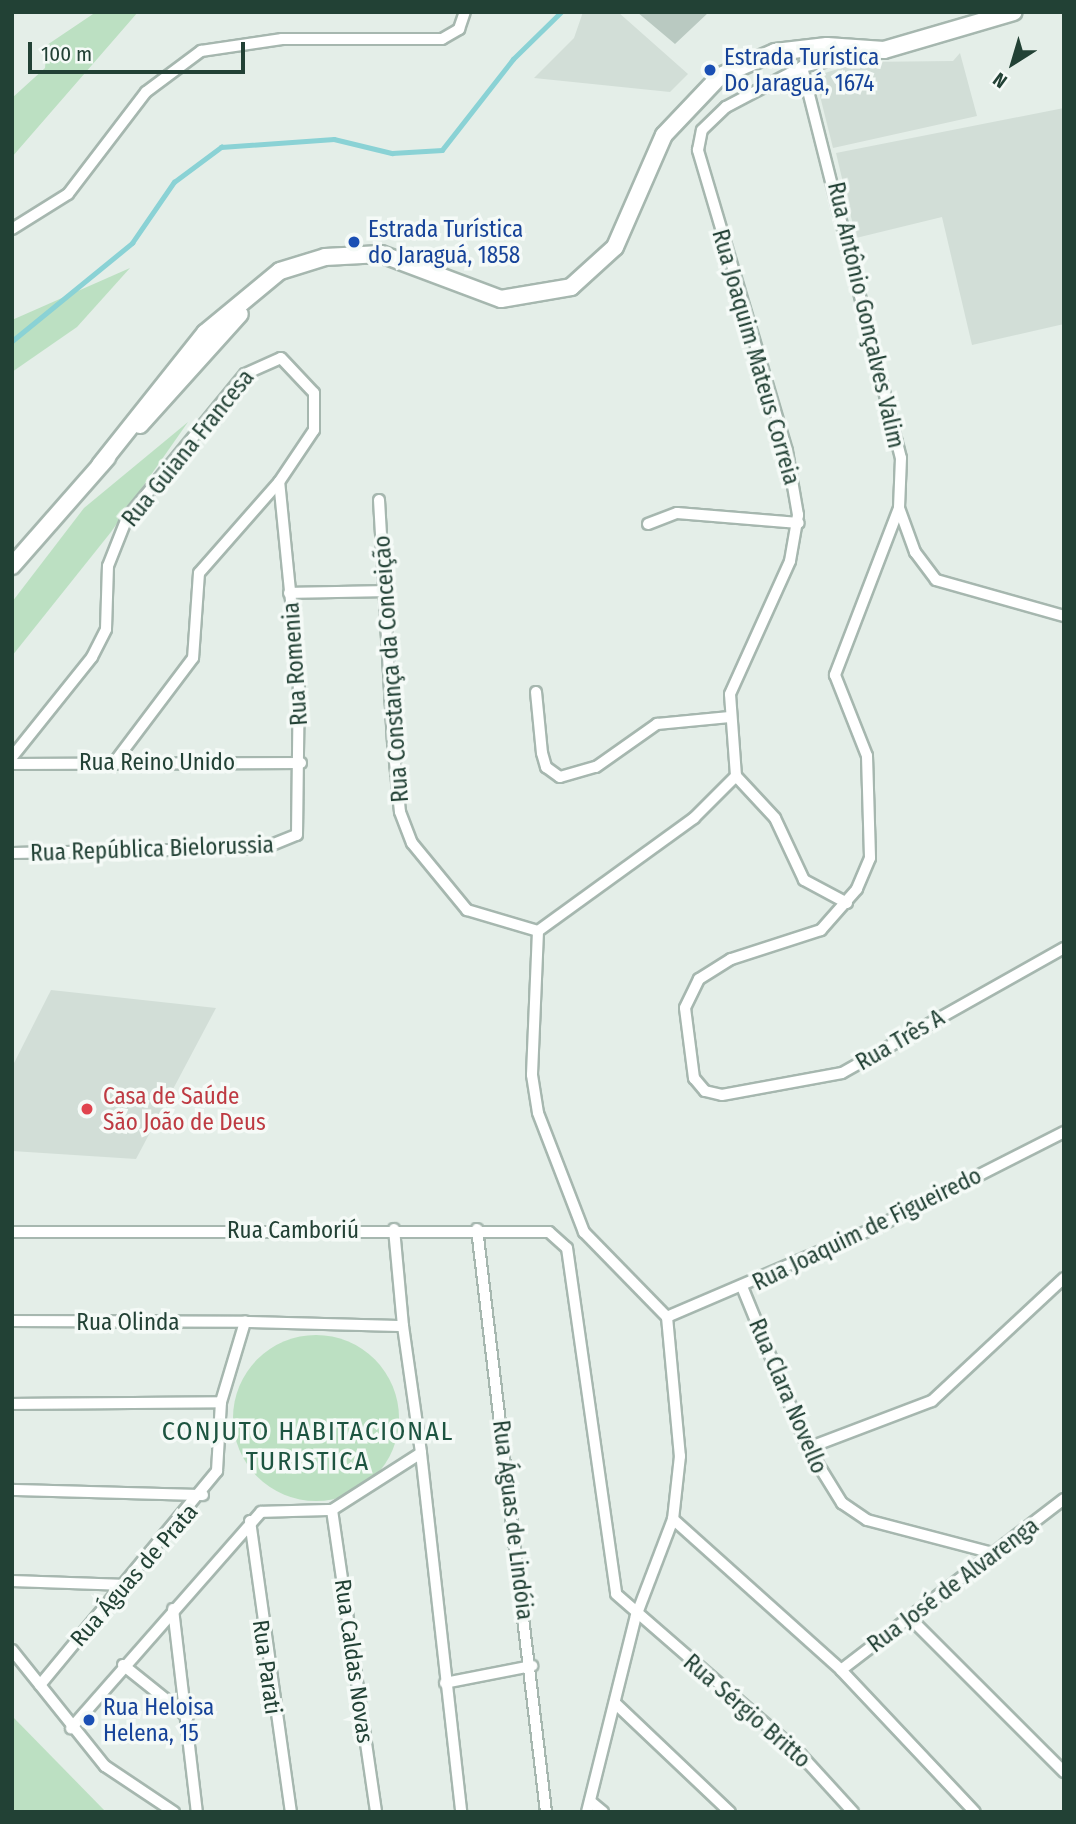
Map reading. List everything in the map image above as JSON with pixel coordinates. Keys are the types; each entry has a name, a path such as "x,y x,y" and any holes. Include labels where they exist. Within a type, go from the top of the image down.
{"main road":[{"path":"12,566 100,466 280,271 325,257 381,254 501,299 571,287 615,247 664,135 704,88 749,60 827,46 884,50 1014,12"}],"street":[{"path":"12,229 68,194 146,92 201,51 282,39 442,39 460,29 465,12"},
{"path":"802,67 827,46"},
{"name":"Rua Joaquim Mateus Correia","path":"736,776 730,717 736,675 790,561 799,523 787,451 698,150 711,118 802,67 884,50"},
{"name":"Rua Antônio Gonçalves Valim","path":"722,1096 705,1091 694,1078 684,1036 691,991 730,959 821,930 847,903 868,866 872,814 867,756 841,692 836,660 899,508 901,458 886,382 802,67"},
{"name":"Rua Guiana Francesa","path":"12,757 92,657 106,629 108,566 127,518 245,374 272,358 304,375 317,411 314,430 279,482"},
{"path":"116,760 193,658 199,573 279,482"},
{"name":"Rua Romenia","path":"279,482 302,763 301,825 291,842"},
{"name":"Rua Constança da Conceição","path":"379,500 397,784 412,843 467,910 538,931"},
{"path":"899,508 915,552 936,580 1064,616"},
{"path":"648,524 677,513 799,523"},
{"path":"289,593 385,591"},
{"path":"536,692 542,753 546,766 560,777 596,767 657,724 730,717"},
{"name":"Rua Reino Unido","path":"12,764 116,760 302,763"},
{"path":"603,1812 589,1807 636,1616 673,1519 680,1456 667,1317 584,1231 556,1171 532,1075 538,931 694,818 736,776 775,818 804,880 847,903"},
{"name":"Rua República Bielorussia","path":"12,853 291,842"},
{"name":"Rua Três A","path":"722,1096 816,1080 870,1060 1064,948"},
{"name":"Rua Joaquim de Figueiredo","path":"667,1317 743,1289 1064,1132"},
{"path":"394,1229 403,1326 421,1453 461,1812"},
{"name":"Rua Camboriú","path":"12,1232 394,1229 549,1231 567,1248 610,1577 636,1616"},
{"name":"Rua Águas de Lindóia","path":"477,1229 532,1666 546,1812"},
{"path":"808,1448 932,1401 1064,1278"},
{"name":"Rua Clara Novello","path":"743,1289 823,1479 855,1514 996,1554"},
{"name":"Rua Olinda","path":"12,1321 403,1326"},
{"path":"12,1404 221,1402 244,1322"},
{"name":"Rua Águas de Prata","path":"40,1685 203,1496 221,1461 221,1402"},
{"path":"71,1728 250,1521 271,1508 332,1510 421,1453"},
{"path":"12,1490 203,1496"},
{"name":"Rua José de Alvarenga","path":"841,1671 1064,1499"},
{"name":"Rua Caldas Novas","path":"332,1510 376,1812"},
{"path":"673,1519 841,1671 975,1812"},
{"name":"Rua Parati","path":"250,1521 291,1812"},
{"path":"12,1581 127,1585"},
{"path":"173,1609 188,1717 197,1812"},
{"name":"Rua Sérgio Britto","path":"636,1616 801,1755 853,1812"},
{"path":"911,1618 1064,1772"},
{"path":"12,1650 71,1728 105,1766 174,1812"},
{"path":"123,1665 188,1717"},
{"path":"445,1683 532,1666"},
{"path":"616,1704 730,1812"}],"shaded area":[{"path":"583,12 618,12 688,74 670,92 534,78 574,38"},
{"path":"960,53 977,116 833,148 815,76 861,62 953,61"},
{"path":"1064,108 1064,324 972,345 942,217 856,238 836,153"},
{"name":"Casa de Saúde São João de Deus","path":"51,990 216,1008 136,1159 12,1151 12,1067"}],"green space":[{"path":"96,12 138,12 12,157 12,98 45,68 47,45"},
{"path":"130,268 77,327 12,372 12,320"},
{"path":"188,422 111,532 12,656 12,602 84,508"},
{"path":"316,1335 348,1341 375,1359 393,1386 399,1418 393,1450 375,1477 348,1495 316,1501 284,1495 257,1477 239,1450 233,1418 239,1386 257,1359 284,1341"},
{"path":"12,1716 106,1812 12,1812"}],"building":[{"path":"637,12 709,12 675,44"}],"waterway":[{"path":"12,341 132,243 174,182 221,147 334,139 392,153 442,150 513,59 561,12"}],"place":[{"name":"Estrada Turística Do Jaraguá, 1674","path":"710,70"},
{"name":"Estrada Turística do Jaraguá, 1858","path":"354,242"},
{"name":"Casa de Saúde São João de Deus","path":"87,1109"},
{"name":"Rua Heloisa Helena, 15","path":"89,1720"}],"district":[{"name":"CONJUTO HABITACIONAL TURISTICA","path":"308,1447"}]}
